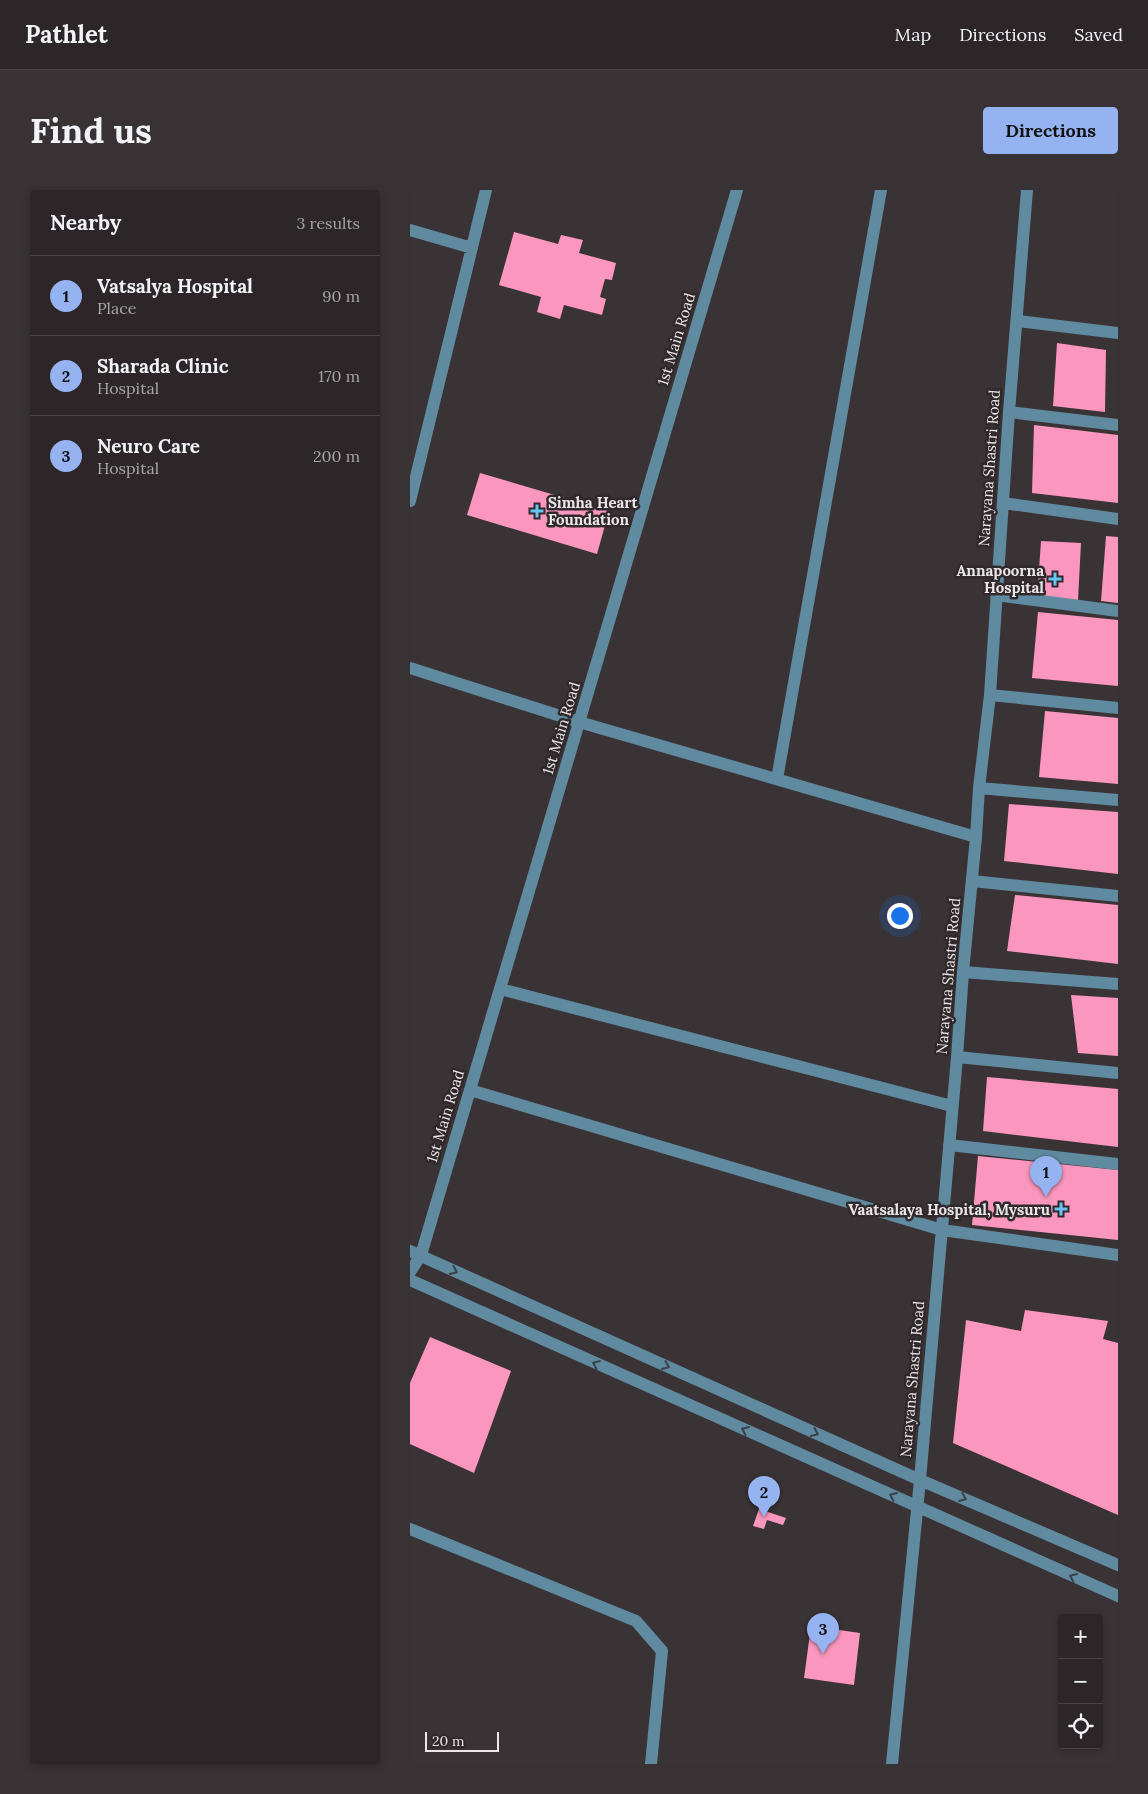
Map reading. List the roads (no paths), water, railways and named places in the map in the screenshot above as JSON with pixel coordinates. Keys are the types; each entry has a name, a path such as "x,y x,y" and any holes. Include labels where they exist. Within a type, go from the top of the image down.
{"street":[{"path":"410,501 486,190"},
{"name":"1st Main Road","path":"410,1272 470,1090 737,190"},
{"path":"776,779 881,190"},
{"name":"Narayana Shastri Road","path":"892,1764 918,1507 957,1057 962,972 972,881 979,788 990,695 1009,412 1028,190"},
{"path":"410,230 472,248"},
{"path":"1018,321 1118,333"},
{"path":"1009,412 1118,425"},
{"path":"1003,503 1118,519"},
{"path":"996,595 1118,611"},
{"path":"410,668 579,722 976,837"},
{"path":"990,695 1118,708"},
{"path":"979,788 1118,800"},
{"path":"972,881 1118,896"},
{"path":"962,972 1118,984"},
{"path":"500,989 952,1106"},
{"path":"957,1057 1118,1073"},
{"path":"470,1090 942,1230 1118,1255"},
{"path":"949,1145 1118,1164"},
{"path":"415,1253 920,1480 1118,1564"},
{"path":"410,1280 1118,1596"},
{"path":"410,1529 636,1621 662,1651 651,1764"}],"place":[{"name":"Simha Heart Foundation","path":"537,511"},
{"name":"Annapoorna Hospital","path":"1055,579"},
{"name":"Vatsalya Hospital","path":"1046,1197"},
{"name":"Vaatsalaya Hospital, Mysuru","path":"1061,1209"},
{"name":"Sharada Clinic","path":"764,1517"},
{"name":"Neuro Care","path":"823,1654"}]}
